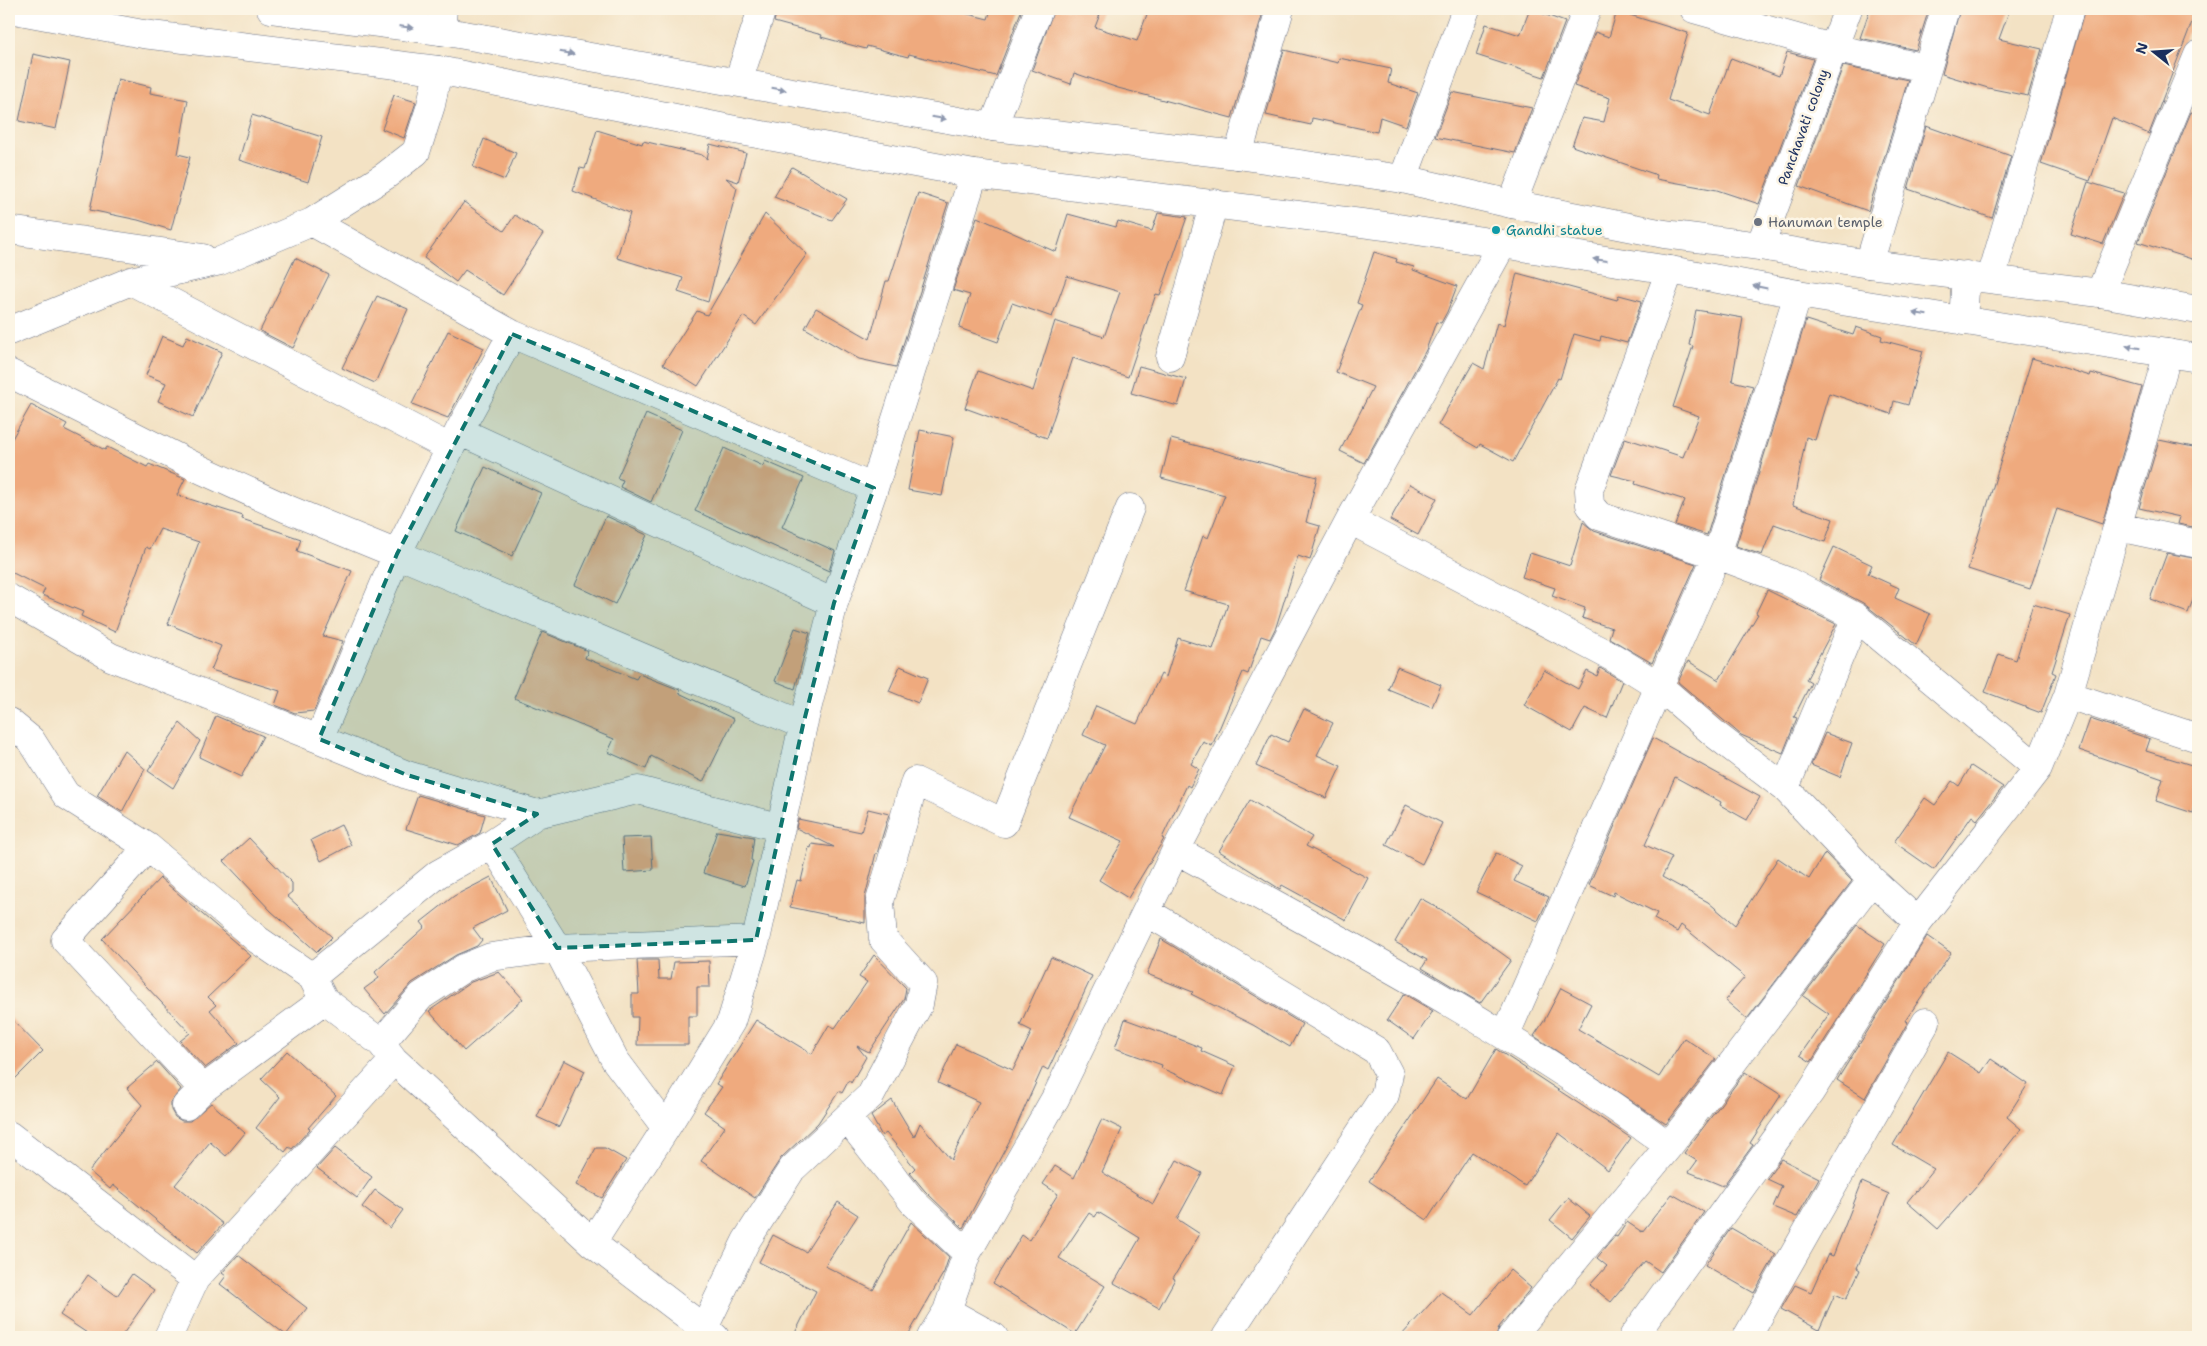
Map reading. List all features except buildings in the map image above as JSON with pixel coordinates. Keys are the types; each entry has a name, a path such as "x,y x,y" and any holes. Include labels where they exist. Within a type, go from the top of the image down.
{"street":[{"path":"9,9 143,34 438,70 730,129 974,174 1385,226 1670,270 1798,294 2198,358"},
{"path":"271,9 442,20 738,82 993,127 1238,155 1403,179 1512,204 1664,234 1760,246 1868,264 1979,276 2100,293 2198,310"},
{"path":"738,82 762,9"},
{"path":"993,127 1039,9"},
{"path":"1238,155 1280,9"},
{"path":"1403,179 1466,9"},
{"path":"1512,204 1587,9"},
{"path":"1694,9 1832,48 1926,68"},
{"name":"Panchavati colony","path":"1760,246 1848,9"},
{"path":"1868,264 1945,9"},
{"path":"1963,321 2070,9"},
{"path":"2100,293 2198,54"},
{"path":"9,331 131,281 220,261 312,222 385,176 416,152 431,105 438,70"},
{"path":"592,1243 731,1022 756,940 803,725 834,603 874,488 974,174"},
{"path":"1170,357 1214,203"},
{"path":"312,222 512,334 874,488"},
{"path":"9,230 220,261"},
{"path":"931,1337 947,1311 967,1252 1056,1097 1176,850 1350,520 1502,245"},
{"path":"1670,270 1590,490 1590,505 1599,516 1717,555 1787,581 1856,617 2038,768"},
{"path":"131,281 455,440 834,603"},
{"path":"1505,1036 1717,555 1798,294"},
{"path":"319,739 397,554 512,334"},
{"path":"1633,1337 1811,1091 1918,922 2038,768 2068,695 2168,353"},
{"path":"9,373 202,470 285,508 803,725"},
{"path":"9,722 31,740 66,795 148,848 318,989 388,1051 592,1243 709,1332 746,1241 792,1169 871,1095 919,1004 923,983 883,939 880,901 915,781 1004,823 1130,508"},
{"path":"1350,520 1614,658 1660,686 1717,736 1785,788 1872,880 1918,922"},
{"path":"2118,527 2198,544"},
{"path":"9,598 110,657 407,775 537,814"},
{"path":"1785,788 1856,617"},
{"path":"2068,695 2198,738"},
{"path":"148,848 65,940 195,1098 318,989 438,874 492,844 537,814 638,790 781,828"},
{"path":"492,844 557,948 615,1060 666,1128"},
{"path":"1176,850 1356,949 1505,1036 1619,1109 1669,1146"},
{"path":"1511,1337 1669,1146 1872,880"},
{"path":"1147,912 1378,1051 1389,1074 1385,1095 1226,1337"},
{"path":"168,1337 195,1280 388,1051 421,996 464,968 491,957 557,948 756,940"},
{"path":"1747,1337 1926,1022"},
{"path":"847,1118 913,1202 967,1252"},
{"path":"9,1135 195,1280"},
{"path":"947,1311 994,1337"}],"highlighted area":[{"path":"512,334 874,488 834,603 803,725 756,940 557,948 492,844 537,814 407,775 319,739 397,554"}],"place":[{"name":"Hanuman temple","path":"1758,222"},
{"name":"Gandhi statue","path":"1496,230"}]}
